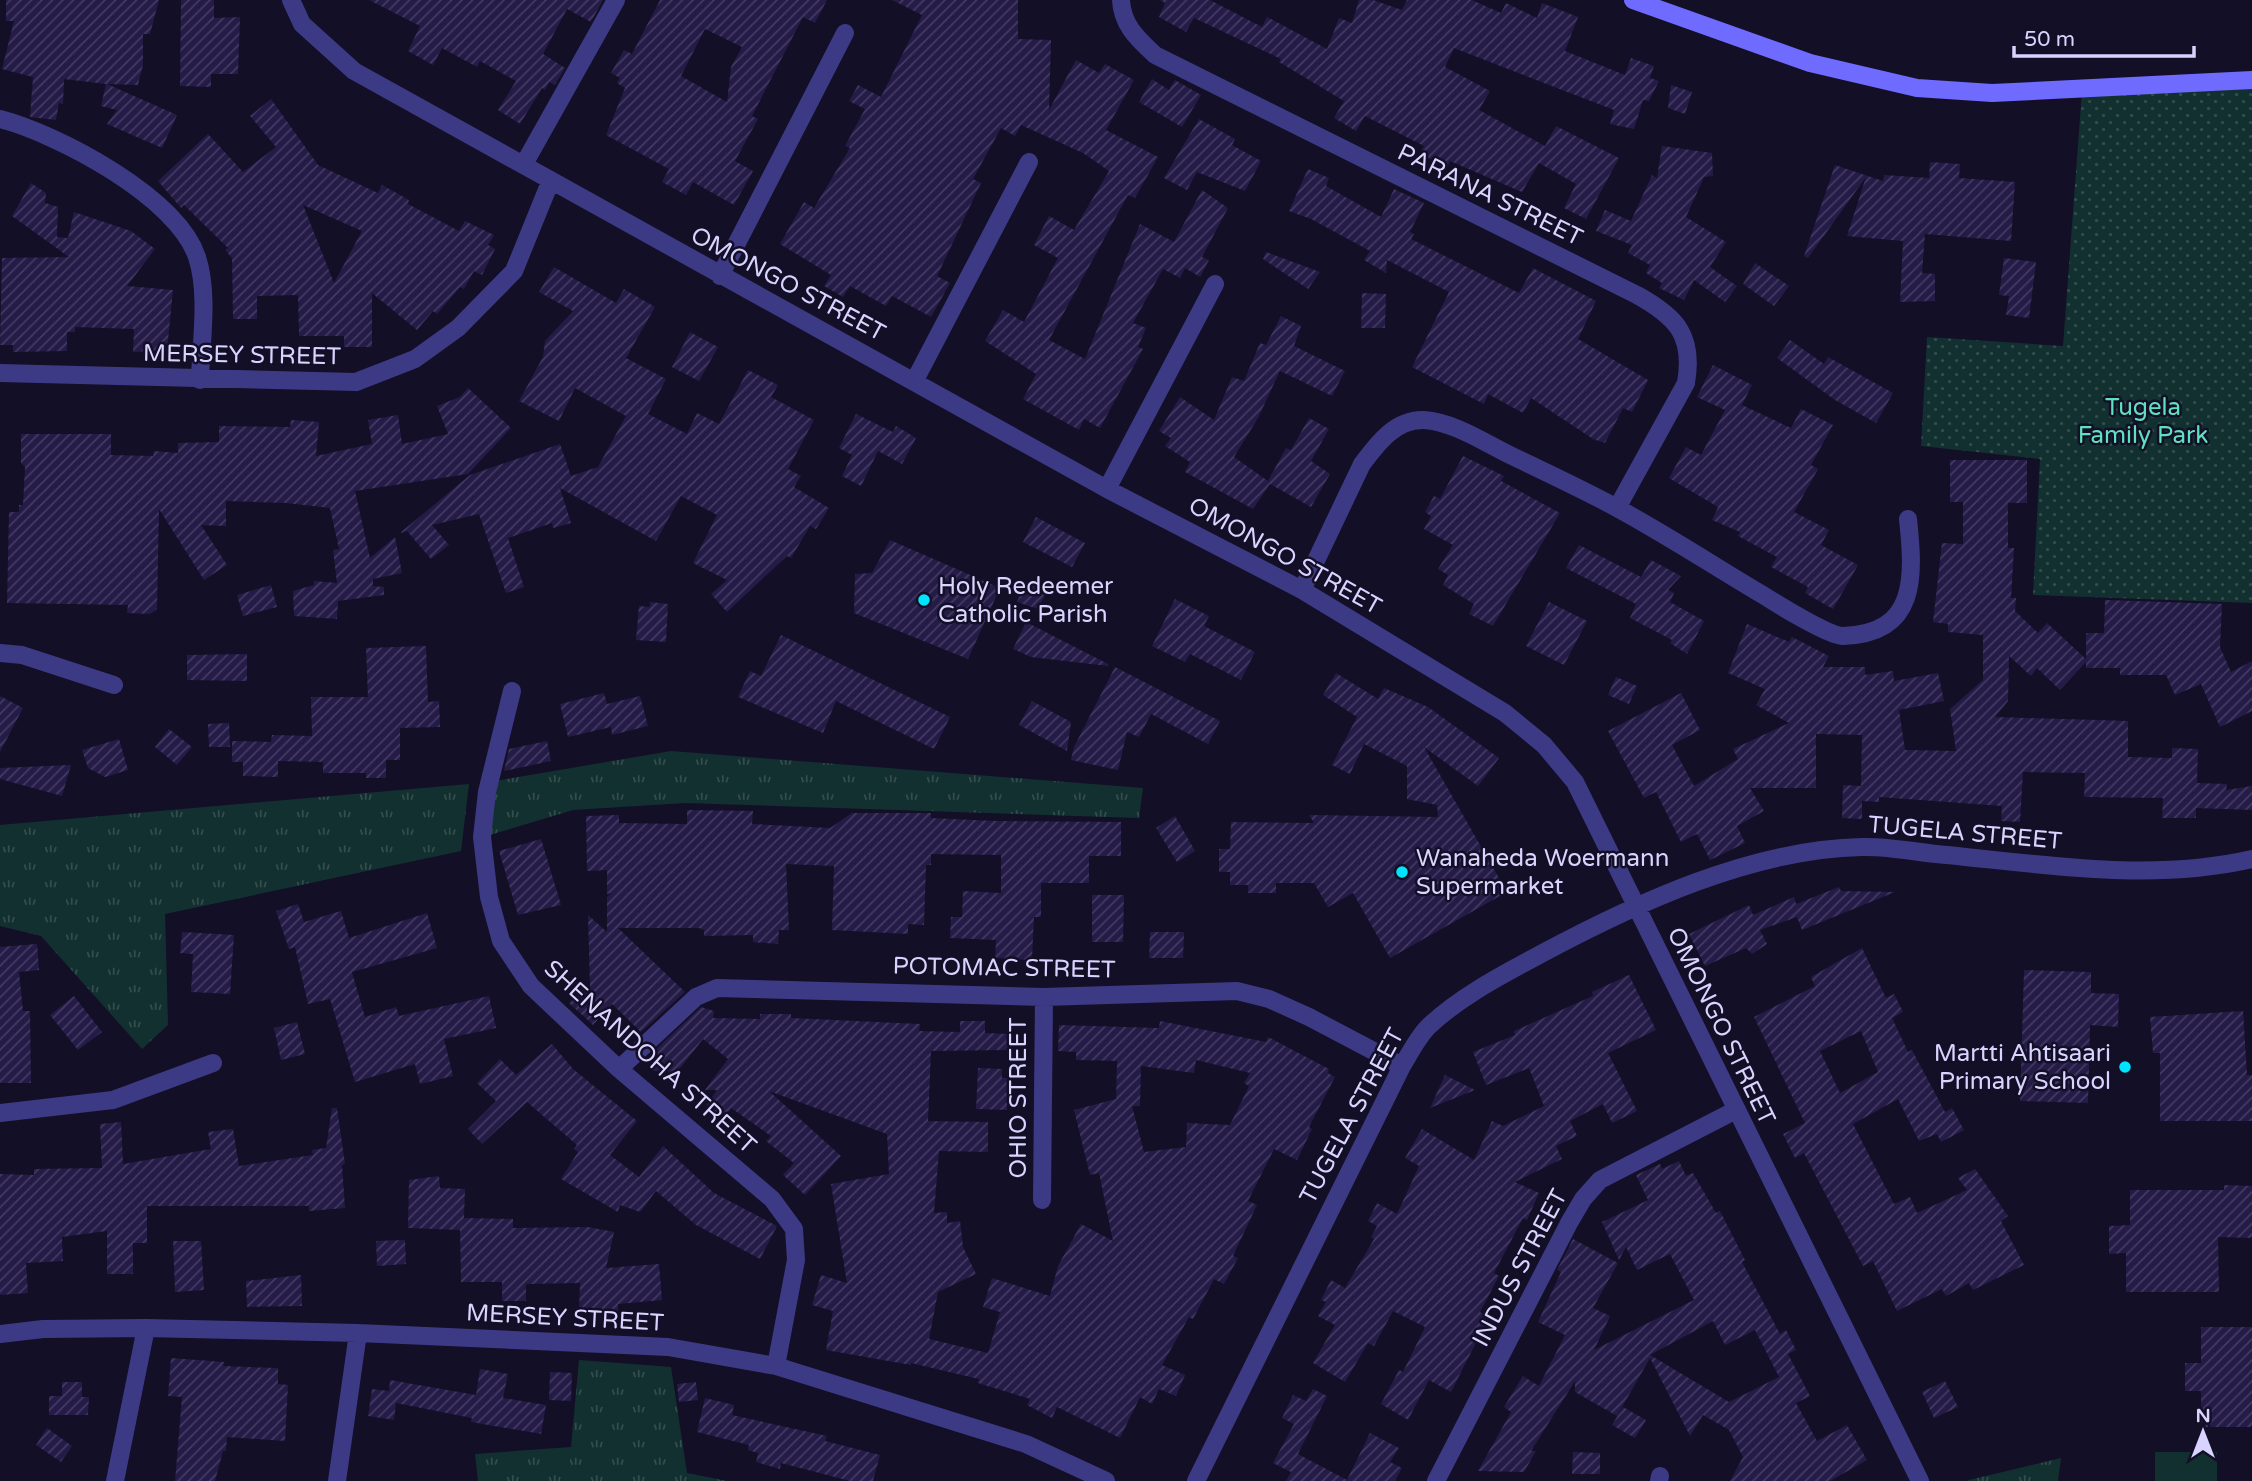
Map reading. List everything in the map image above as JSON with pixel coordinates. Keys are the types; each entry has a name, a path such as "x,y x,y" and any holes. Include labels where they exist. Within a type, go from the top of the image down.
{"street":[{"name":"OMONGO STREET","path":"291,0 302,24 354,71 720,276 915,380 1107,489 1302,590 1452,679 1544,745 1576,782 1635,908 1920,1481"},
{"path":"524,164 616,0"},
{"name":"PARANA STREET","path":"1121,0 1121,12 1131,33 1154,55 1637,295 1658,306 1679,325 1687,346 1689,366 1686,383 1617,508"},
{"path":"1633,0 1810,63 1917,88 1992,93 2252,80"},
{"path":"720,276 845,33"},
{"path":"0,119 64,141 124,178 184,230 197,258 202,295 200,380"},
{"path":"915,380 1029,162"},
{"name":"MERSEY STREET","path":"0,373 356,382 415,359 458,328 514,271 551,180"},
{"path":"1107,489 1214,284"},
{"path":"1302,590 1362,464 1389,433 1404,423 1424,420 1454,428 1617,508 1785,608 1840,636 1879,629 1901,612 1910,592 1911,582 1908,519"},
{"path":"0,653 22,655 114,685"},
{"name":"SHENANDOHA STREET","path":"512,691 494,757 482,837 494,923 501,941 531,986 619,1069 772,1199 794,1229 796,1260 776,1366"},
{"name":"TUGELA STREET","path":"1196,1481 1402,1066 1427,1027 1500,976 1635,908 1696,881 1802,852 1863,847 2072,868 2151,871 2216,867 2252,859"},
{"name":"POTOMAC STREET","path":"619,1069 688,1003 717,988 1044,997 1237,991 1269,999 1310,1017 1402,1066"},
{"name":"OHIO STREET","path":"1042,1200 1044,997"},
{"path":"0,1113 113,1100 213,1063"},
{"name":"INDUS STREET","path":"1436,1481 1569,1223 1591,1188 1600,1180 1736,1110"},
{"path":"115,1481 146,1328"},
{"name":"MERSEY STREET","path":"0,1334 43,1329 146,1328 358,1333 668,1347 776,1366 1026,1444 1106,1481"},
{"path":"337,1481 358,1333"}],"green space":[{"name":"Tugela Family Park","path":"2252,80 2252,603 2033,595 2040,459 1921,446 1927,337 2063,346 2082,91"},
{"path":"671,751 1143,788 1139,818 685,803 573,810 483,837 489,782"},
{"path":"469,784 461,851 165,914 168,1025 142,1049 41,936 0,926 0,825"},
{"path":"579,1360 671,1367 687,1473 727,1481 478,1481 475,1454 571,1447"},
{"path":"2155,1452 2217,1452 2217,1481 2155,1481"},
{"path":"2061,1458 2058,1481 1968,1481 1969,1480"}],"building":[{"path":"6,0 159,0 150,34 143,34 143,65 138,85 107,84 177,115 162,148 107,124 117,110 101,106 106,84 64,79 63,104 59,103 56,120 30,117 33,77 2,69 14,21 6,21"},
{"path":"181,0 214,0 214,18 240,17 238,74 211,74 211,87 180,86"},
{"path":"369,0 603,0 591,22 567,9 543,54 565,68 555,85 549,82 545,90 542,88 520,124 498,110 516,81 480,61 477,67 442,48 433,65 408,51 420,26"},
{"path":"660,0 827,0 815,23 803,17 752,116 758,119 735,161 753,171 734,205 693,182 686,195 662,182 669,169 606,135 625,88 617,83 620,78 611,73 624,50 632,54","holes":["705,29 742,47 731,67 727,102 681,76"]},
{"path":"892,0 1018,0 1018,39 1051,40 1049,110 1076,60 1099,73 1105,64 1134,80 1106,130 1158,157 1135,198 1128,195 1049,340 1085,359 1140,224 1174,242 1202,190 1228,208 1202,257 1209,260 1200,277 1185,268 1180,278 1163,269 1133,323 1146,328 1138,347 1143,349 1100,428 1084,419 1079,430 1023,399 1036,374 985,341 1003,310 1024,322 1058,258 1034,245 1049,216 1074,230 1109,171 1083,153 1021,125 1015,136 1001,128 973,179 981,183 937,276 950,283 931,317 892,296 886,306 850,286 843,297 824,286 831,275 780,244 804,202 814,208 850,148 845,146 865,109 849,101 858,85 881,97 922,15"},
{"path":"1160,0 1210,0 1262,27 1267,17 1327,49 1339,18 1352,23 1359,0 1373,0 1402,10 1407,0 1472,0 1501,13 1506,3 1537,18 1542,3 1578,17 1565,51 1625,75 1631,58 1654,66 1650,78 1659,81 1649,101 1643,100 1634,129 1610,124 1614,110 1454,48 1445,67 1490,91 1479,110 1545,146 1556,126 1619,158 1586,219 1564,208 1576,184 1539,163 1522,192 1450,161 1447,167 1420,154 1424,146 1365,116 1356,131 1334,118 1344,101 1279,62 1281,59 1194,18 1186,32 1159,17 1165,3"},
{"path":"1152,79 1169,90 1175,80 1201,95 1182,127 1139,102"},
{"path":"1671,85 1692,92 1685,114 1668,108"},
{"path":"271,99 318,165 378,193 382,185 409,200 408,204 459,231 465,221 494,235 488,245 495,249 482,275 474,271 464,289 460,287 437,314 433,311 417,330 372,293 372,347 344,347 344,336 299,336 298,295 257,296 257,319 233,319 232,258 225,250 228,248 184,205 181,208 158,181 208,134 243,172 276,147 250,116","holes":["303,205 362,231 334,283"]},
{"path":"1199,119 1235,139 1232,145 1261,161 1245,191 1197,172 1187,190 1164,178"},
{"path":"1662,146 1712,153 1713,176 1704,177 1686,217 1726,242 1710,267 1737,286 1725,302 1694,280 1684,300 1659,288 1662,283 1646,273 1650,265 1628,253 1632,245 1596,231 1605,210 1631,221 1652,175 1657,178"},
{"path":"1930,162 1960,164 1959,178 2015,182 2011,241 1925,234 1922,273 1935,274 1935,301 1900,302 1903,241 1847,236 1866,177 1808,258 1804,256 1835,165 1883,181 1884,175 1929,178"},
{"path":"1308,169 1329,178 1326,186 1381,217 1394,189 1424,203 1410,232 1414,234 1411,239 1519,293 1533,268 1596,301 1578,339 1648,380 1632,412 1623,408 1605,443 1593,439 1531,398 1523,413 1488,394 1484,404 1412,367 1449,292 1387,260 1386,273 1364,260 1370,251 1311,219 1289,211"},
{"path":"31,183 46,193 45,203 58,207 57,237 68,238 74,212 131,231 155,249 127,286 173,290 167,350 133,352 134,329 75,327 75,332 67,332 67,351 13,352 13,345 0,345 2,258 69,257 12,216"},
{"path":"1266,252 1320,272 1308,289 1263,259"},
{"path":"2004,258 2036,262 2029,318 2006,315 2009,296 1999,295"},
{"path":"1755,263 1789,286 1774,306 1743,284"},
{"path":"554,267 616,303 624,289 655,307 626,358 666,379 648,414 687,434 697,413 719,424 748,370 778,385 771,397 814,420 788,469 801,476 794,487 829,508 816,529 810,526 791,558 787,556 727,612 711,594 727,580 693,563 717,515 681,496 656,541 560,488 571,523 553,528 552,523 508,538 524,587 506,593 479,514 432,525 449,545 431,559 407,531 400,533 470,475 560,444 571,476 598,467 626,416 575,388 559,421 519,401 543,357 545,341 573,311 539,292"},
{"path":"1362,293 1386,294 1385,328 1361,328"},
{"path":"1281,316 1301,326 1294,346 1345,371 1332,396 1280,371 1258,418 1234,457 1268,481 1286,448 1291,450 1309,418 1329,429 1311,461 1330,474 1311,507 1270,484 1253,509 1185,472 1190,462 1165,446 1171,438 1159,431 1180,397 1214,420 1232,377 1244,381 1260,343 1266,345"},
{"path":"690,332 718,347 699,381 672,367"},
{"path":"1790,340 1824,364 1828,357 1893,393 1876,423 1835,400 1777,358"},
{"path":"1713,365 1752,385 1742,405 1791,428 1801,409 1833,425 1811,465 1818,469 1794,512 1829,530 1821,545 1858,565 1833,609 1805,593 1808,587 1771,567 1777,557 1738,536 1740,532 1712,520 1718,507 1669,478 1686,447 1701,455 1725,410 1697,397"},
{"path":"468,388 511,428 468,474 355,491 370,558 395,537 402,573 373,579 373,586 384,587 384,595 338,601 337,619 294,616 293,591 314,585 314,581 337,583 333,550 339,549 330,508 286,503 226,501 226,526 201,525 227,565 204,580 159,509 157,609 150,614 127,613 128,605 7,603 9,512 19,512 19,505 23,505 25,467 21,463 21,434 111,434 111,455 153,456 154,451 178,453 178,443 219,442 219,426 290,427 291,420 319,422 316,456 372,444 368,420 398,415 402,444 448,434 437,406 460,397"},
{"path":"856,414 893,432 896,426 916,438 902,464 878,451 861,486 842,476 852,455 839,448"},
{"path":"1463,456 1504,476 1501,481 1560,513 1493,626 1469,614 1474,604 1443,585 1448,575 1438,569 1453,545 1424,529 1431,516 1425,512 1434,496 1440,499"},
{"path":"1950,460 2027,460 2027,503 2008,503 2008,548 2014,548 2011,598 2016,598 2015,611 2038,633 2047,623 2086,659 2086,633 2104,633 2105,600 2222,604 2220,647 2231,672 2252,661 2252,711 2220,727 2201,684 2175,695 2166,675 2120,675 2120,668 2086,668 2086,662 2060,690 2037,668 2031,676 2009,656 2008,701 1995,717 2128,721 2128,757 2172,758 2172,748 2198,749 2197,783 2227,784 2226,790 2252,786 2252,810 2196,808 2196,818 2162,818 2163,798 2084,797 2085,773 2023,772 2020,822 2001,821 2002,806 1879,797 1879,802 1862,801 1862,819 1842,818 1843,785 1861,786 1862,735 1816,734 1816,788 1750,788 1764,811 1737,826 1745,843 1710,860 1697,834 1681,842 1656,792 1644,798 1608,731 1681,693 1700,730 1672,745 1694,786 1738,759 1733,749 1789,723 1756,705 1765,689 1728,673 1747,624 1789,642 1792,637 1829,656 1823,667 1865,667 1865,675 1893,671 1894,681 1938,673 1944,701 1899,710 1905,750 1956,751 1950,709 1983,680 1983,635 1948,632 1948,624 1933,622 1942,543 1963,544 1963,502 1950,502"},
{"path":"1036,517 1085,543 1072,567 1023,542"},
{"name":"Holy Redeemer Catholic Parish","path":"890,540 1000,588 968,659 854,613 855,574 872,573"},
{"path":"1579,545 1641,577 1651,560 1681,576 1668,590 1674,593 1670,602 1704,621 1687,654 1670,643 1672,640 1630,618 1636,604 1566,568"},
{"path":"1025,582 1047,591 1038,609 1017,602"},
{"path":"271,585 277,607 243,616 237,595"},
{"path":"1175,599 1209,616 1204,626 1255,652 1241,680 1190,654 1185,662 1152,646"},
{"path":"650,602 668,604 666,642 636,640 639,606 650,607"},
{"path":"1549,602 1587,621 1564,665 1526,646"},
{"path":"1026,622 1108,666 1031,657 1013,649"},
{"path":"781,635 950,717 934,749 836,701 823,733 738,697 750,671 761,676"},
{"path":"426,646 428,702 439,701 440,727 400,728 400,760 386,760 386,778 366,778 366,773 323,773 323,762 278,761 278,777 243,776 243,762 232,762 232,741 271,742 272,735 312,736 311,697 368,697 366,648"},
{"path":"247,654 247,681 187,680 187,655"},
{"path":"1115,667 1220,721 1208,744 1151,714 1139,737 1127,732 1118,770 1071,760 1074,747"},
{"path":"1336,673 1378,699 1384,688 1428,707 1499,758 1478,786 1424,747 1507,892 1390,958 1353,893 1328,907 1314,883 1276,883 1276,893 1248,893 1248,885 1230,885 1230,872 1219,872 1219,849 1230,849 1231,822 1314,823 1309,815 1438,817 1437,805 1407,799 1407,766 1364,744 1350,774 1332,765 1357,717 1323,695"},
{"path":"1616,677 1637,686 1629,704 1608,695"},
{"path":"604,693 607,704 640,696 648,726 612,735 611,727 568,737 560,704"},
{"path":"0,696 23,708 0,752"},
{"path":"1032,701 1071,722 1067,751 1019,725"},
{"path":"229,723 230,747 209,747 208,724"},
{"path":"169,729 192,747 177,765 155,747"},
{"path":"119,739 128,770 105,777 88,768 82,750"},
{"path":"547,741 551,761 504,771 509,749"},
{"path":"71,765 62,796 0,779 0,768"},
{"path":"687,810 753,811 752,824 830,828 852,813 931,813 931,818 995,821 1121,822 1121,856 1089,856 1089,883 1041,883 1041,917 1034,917 1032,960 995,958 996,940 950,938 951,917 962,917 963,891 1001,893 1001,855 931,854 931,865 926,865 924,925 908,924 908,934 832,930 834,866 786,864 789,930 779,930 778,944 753,942 753,935 704,936 704,930 699,928 618,928 685,992 641,1032 612,1004 593,1025 569,1003 582,989 590,988 588,915 607,932 607,897 611,893 607,894 607,870 587,871 586,816 619,815 619,823 687,824"},
{"path":"1175,816 1195,851 1177,862 1156,828"},
{"path":"541,839 561,905 518,915 499,851"},
{"path":"1839,887 1841,891 1895,892 1802,930 1797,917 1760,930 1767,944 1752,954 1746,948 1705,966 1689,934 1749,905 1753,915 1794,897 1796,904"},
{"path":"1092,895 1124,895 1123,942 1092,942"},
{"path":"298,904 304,922 341,911 349,938 427,913 437,948 352,972 365,1017 396,1007 399,1016 489,996 496,1028 444,1039 453,1076 420,1084 415,1064 355,1082 330,999 308,1004 295,947 289,949 276,911"},
{"path":"182,932 234,935 230,994 191,992 193,954 180,953"},
{"path":"1150,932 1184,932 1183,958 1149,958"},
{"path":"37,944 39,970 19,972 23,1011 30,1011 31,1083 0,1083 0,947"},
{"path":"1862,948 1886,998 1894,994 1903,1012 1892,1018 1908,1052 1912,1050 1945,1112 1952,1108 1964,1130 1941,1142 1937,1134 1919,1141 1898,1099 1853,1124 1894,1204 1910,1197 1917,1213 1967,1190 1958,1178 1975,1169 2008,1216 2001,1221 2024,1265 1973,1290 1969,1283 1946,1296 1942,1289 1897,1311 1873,1261 1863,1266 1804,1153 1795,1158 1783,1134 1805,1123 1754,1017 1815,986 1811,977","holes":["1861,1031 1878,1072 1840,1093 1820,1051"]},
{"path":"2024,970 2091,972 2091,993 2119,994 2118,1027 2090,1025 2088,1103 2020,1101"},
{"path":"1629,975 1656,1030 1608,1053 1637,1111 1612,1123 1603,1104 1570,1121 1577,1136 1556,1146 1562,1159 1515,1182 1539,1193 1527,1220 1523,1218 1494,1273 1499,1276 1480,1312 1489,1317 1451,1392 1429,1380 1408,1420 1381,1404 1399,1370 1403,1372 1425,1327 1393,1311 1374,1346 1368,1343 1345,1382 1313,1363 1335,1325 1318,1316 1326,1302 1321,1300 1331,1280 1345,1288 1374,1239 1371,1237 1377,1226 1368,1221 1377,1203 1397,1214 1419,1166 1405,1158 1422,1129 1474,1160 1492,1121 1503,1126 1544,1106 1529,1068 1486,1085 1473,1052 1515,1035 1514,1031 1593,996 1592,992"},
{"path":"74,996 102,1032 78,1050 50,1015"},
{"path":"701,1007 714,1011 713,1018 760,1019 760,1014 791,1014 791,1018 920,1024 919,1031 960,1032 960,1021 985,1021 985,1033 1008,1034 1008,1050 931,1051 928,1121 988,1122 988,1152 939,1151 934,1213 947,1212 947,1223 960,1221 963,1247 976,1274 938,1292 929,1339 988,1353 1000,1312 983,1307 992,1278 1050,1296 1058,1266 1081,1224 1113,1241 1099,1173 1090,1175 1074,1110 1116,1099 1117,1061 1076,1060 1076,1052 1058,1051 1059,1025 1159,1028 1160,1021 1266,1042 1268,1037 1329,1069 1328,1073 1335,1077 1309,1127 1312,1129 1297,1160 1274,1149 1248,1201 1257,1205 1233,1256 1238,1258 1224,1284 1214,1279 1193,1319 1189,1317 1162,1365 1185,1375 1176,1396 1159,1389 1152,1404 1140,1397 1120,1438 1057,1407 1052,1418 1027,1405 1030,1399 978,1383 979,1379 911,1363 826,1350 833,1311 812,1305 821,1275 847,1283 831,1184 889,1174 887,1134 769,1091 841,1156 805,1195 783,1175 794,1163 766,1141 771,1136 731,1108 725,1118 706,1106 717,1090 705,1090 728,1059 703,1039 677,1072 653,1071 653,1052","holes":["1196,1060 1250,1073 1244,1083 1249,1086 1230,1125 1187,1123 1186,1147 1144,1152 1132,1106 1140,1106 1141,1066 1194,1073"]},
{"path":"2243,1011 2247,1075 2252,1075 2252,1121 2160,1121 2160,1053 2153,1053 2150,1017"},
{"path":"297,1022 305,1054 281,1060 274,1028"},
{"path":"552,1044 573,1069 637,1121 610,1155 639,1177 663,1146 714,1193 777,1226 760,1259 696,1225 656,1191 640,1212 620,1205 618,1212 561,1179 578,1152 574,1149 577,1145 527,1102 482,1144 468,1129 496,1101 477,1083 500,1059 516,1075"},
{"path":"978,1068 1002,1069 1002,1078 1008,1078 1007,1110 976,1109"},
{"path":"1445,1075 1475,1090 1430,1108"},
{"path":"332,1108 337,1108 345,1164 342,1165 345,1208 309,1211 309,1206 147,1206 147,1243 133,1243 133,1274 107,1274 107,1231 62,1237 63,1261 26,1263 28,1293 0,1295 0,1174 34,1175 34,1169 102,1168 100,1124 121,1122 123,1164 211,1149 208,1132 233,1129 239,1166 313,1155 312,1150 326,1148"},
{"path":"1679,1161 1686,1176 1693,1173 1716,1213 1720,1211 1745,1260 1742,1262 1780,1334 1786,1330 1796,1350 1788,1354 1810,1396 1796,1403 1817,1441 1847,1425 1867,1460 1830,1481 1730,1481 1743,1457 1729,1430 1703,1415 1690,1436 1650,1358 1617,1416 1575,1392 1575,1381 1531,1451 1536,1451 1524,1472 1478,1471 1511,1412 1504,1407 1523,1376 1539,1386 1565,1335 1538,1322 1561,1272 1557,1270 1573,1239 1618,1263 1593,1308 1610,1316 1594,1350 1694,1300 1670,1254 1637,1270 1626,1247 1619,1260 1602,1222 1648,1200 1636,1175 1660,1164 1662,1169","holes":["1713,1321 1725,1345 1755,1330 1779,1377 1729,1402 1650,1355"]},
{"path":"439,1176 440,1188 465,1189 464,1218 513,1219 513,1228 588,1227 614,1232 606,1268 659,1264 662,1300 618,1304 618,1313 579,1312 580,1283 526,1284 526,1301 502,1301 502,1282 461,1282 460,1230 408,1228 409,1180"},
{"path":"2224,1185 2252,1186 2252,1238 2218,1237 2219,1292 2126,1292 2126,1253 2109,1254 2109,1226 2130,1225 2130,1190 2224,1190"},
{"path":"405,1240 406,1264 377,1266 376,1241"},
{"path":"173,1241 201,1241 204,1290 175,1292"},
{"path":"301,1275 302,1306 247,1307 246,1281"},
{"path":"2201,1327 2252,1327 2252,1427 2201,1427 2201,1391 2185,1391 2185,1363 2201,1363"},
{"path":"171,1358 224,1362 223,1366 278,1368 278,1384 288,1385 285,1441 227,1437 226,1451 223,1451 215,1481 175,1481 182,1397 168,1396"},
{"path":"480,1369 508,1374 503,1398 546,1405 541,1434 471,1422 472,1418 396,1403 394,1420 368,1416 372,1389 389,1391 390,1380 476,1395"},
{"path":"550,1372 572,1373 571,1401 549,1400"},
{"path":"1945,1381 1958,1407 1934,1418 1922,1392"},
{"path":"62,1382 82,1382 82,1397 89,1397 88,1415 49,1415 49,1396 62,1396"},
{"path":"696,1382 698,1400 679,1402 677,1384"},
{"path":"1313,1389 1327,1396 1298,1454 1347,1480 1370,1433 1399,1448 1390,1462 1402,1468 1395,1481 1286,1481 1291,1472 1273,1463 1294,1424 1282,1418 1293,1395 1306,1401"},
{"path":"705,1398 734,1405 732,1415 827,1436 825,1441 880,1455 873,1481 850,1481 781,1463 780,1469 756,1462 758,1453 748,1450 749,1445 697,1432"},
{"path":"1623,1407 1646,1420 1635,1438 1612,1425"},
{"path":"47,1428 72,1446 61,1462 36,1445"},
{"path":"1573,1452 1600,1453 1600,1474 1572,1474"}],"place":[{"name":"Holy Redeemer Catholic Parish","path":"924,600"},
{"name":"Wanaheda Woermann Supermarket","path":"1402,872"},
{"name":"Martti Ahtisaari Primary School","path":"2125,1067"}]}
